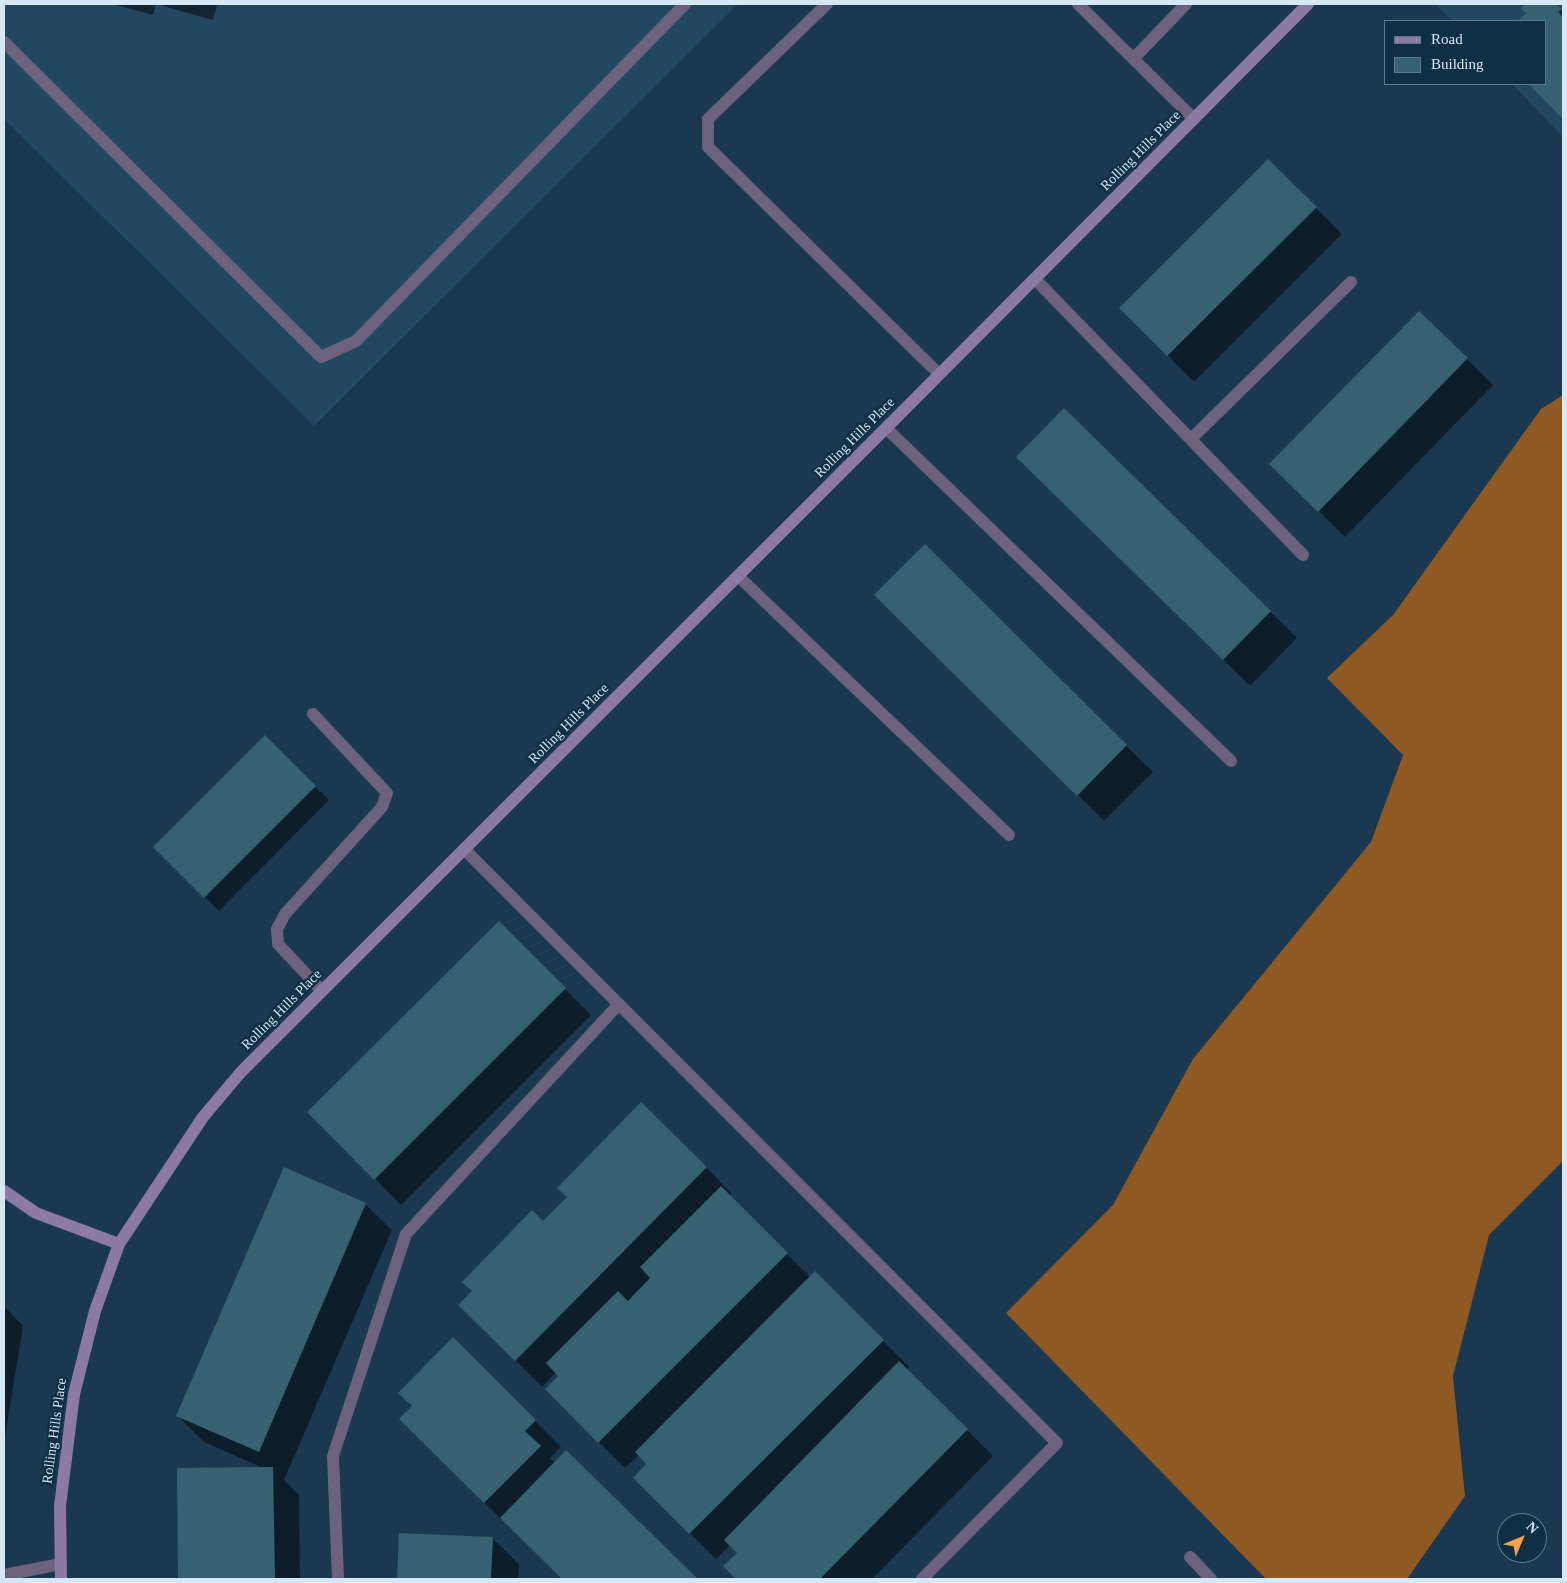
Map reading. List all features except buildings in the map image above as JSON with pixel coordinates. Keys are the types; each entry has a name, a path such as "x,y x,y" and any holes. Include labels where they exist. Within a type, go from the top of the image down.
{"street":[{"name":"Rolling Hills Place","path":"61,1579 60,1506 74,1394 95,1311 119,1244 204,1117 241,1072 1308,4"},
{"path":"4,1191 36,1213 119,1244"}],"lane":[{"path":"4,42 321,357 356,341 685,4"},
{"path":"826,4 708,120 708,147 940,374"},
{"path":"1078,4 1194,119"},
{"path":"1133,59 1186,4"},
{"path":"1035,279 1303,555"},
{"path":"1191,439 1351,282"},
{"path":"886,428 1231,761"},
{"path":"738,576 1009,835"},
{"path":"312,714 387,792 382,807 285,914 277,929 278,944 322,991"},
{"path":"464,849 1057,1443 922,1579"},
{"path":"338,1579 333,1456 406,1234 619,1004"},
{"path":"1190,1557 1211,1579"},
{"path":"4,1575 61,1564"}],"shaded area":[{"path":"4,4 738,4 314,426 4,119"},
{"path":"1435,4 1563,4 1563,137 1513,85 1547,85 1547,20 1451,20"},
{"path":"1563,395 1563,1161 1489,1235 1453,1376 1465,1496 1407,1579 1266,1579 1006,1313 1113,1205 1193,1059 1371,842 1403,755 1327,678 1393,615 1541,409"}]}
